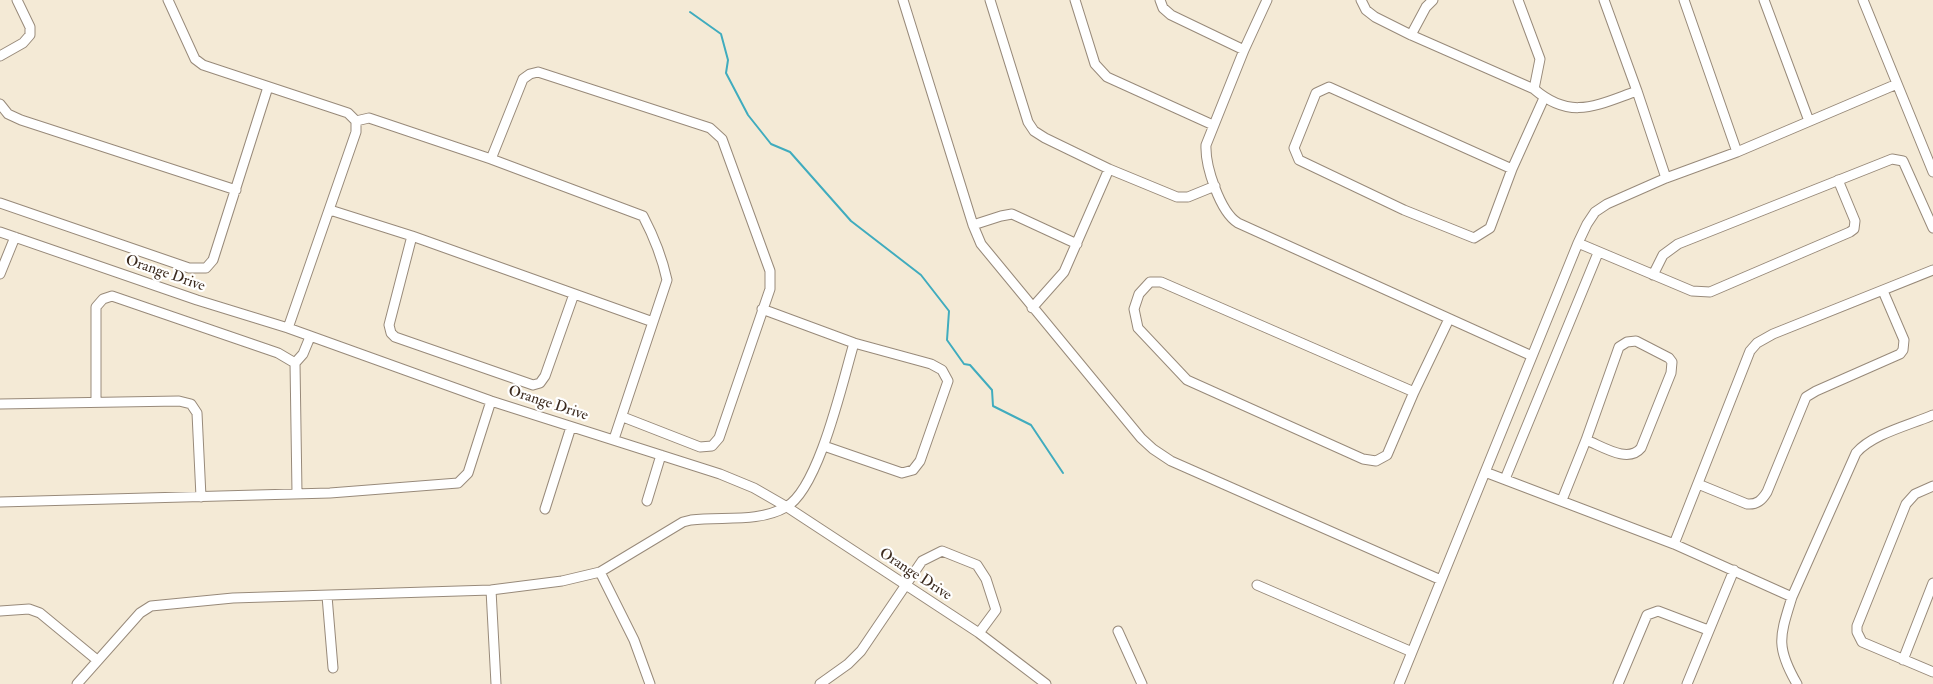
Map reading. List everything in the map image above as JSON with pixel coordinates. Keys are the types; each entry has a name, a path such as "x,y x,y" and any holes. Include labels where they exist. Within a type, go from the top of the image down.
{"street":[{"path":"0,56 23,43 30,35 30,27 17,0"},
{"path":"168,0 195,59 203,65 348,113 356,121 356,132 288,328"},
{"path":"903,0 973,225 985,252 1084,368 1132,428 1153,449 1163,456 1441,580"},
{"path":"990,0 1031,127 1038,135 1109,169 1182,198 1192,196 1215,186"},
{"path":"1076,0 1095,64 1107,77 1213,125"},
{"path":"1160,0 1163,8 1171,15 1244,50"},
{"path":"1267,0 1207,140 1205,150 1215,186 1224,209 1238,223 1532,356"},
{"path":"1361,0 1366,10 1375,18 1534,89 1544,98 1578,109 1591,107 1638,91"},
{"path":"1411,35 1426,7 1433,0"},
{"path":"1518,0 1540,59 1534,89"},
{"path":"1604,0 1638,91 1666,178"},
{"path":"1684,0 1737,152"},
{"path":"1764,0 1809,122"},
{"path":"1863,0 1933,172"},
{"path":"491,159 523,79 530,74 538,72 710,128 722,139 770,271 770,289 719,438 712,446 700,447 623,417"},
{"path":"1400,684 1587,224 1601,208 1666,178 1737,152 1897,84"},
{"path":"1512,170 1329,86 1316,94 1294,148 1299,160 1404,210 1474,238 1490,228 1512,170 1544,98"},
{"path":"0,203 189,268 206,268 213,260 268,87"},
{"path":"0,104 8,114 20,120 236,190"},
{"path":"356,121 369,118 491,159 643,216 652,232 663,261 667,280 623,417 614,439"},
{"path":"1653,275 1663,255 1678,244 1892,159 1903,161 1933,228"},
{"path":"1032,308 1062,276 1109,169"},
{"path":"1578,243 1598,253 1692,290 1710,292 1854,229 1855,221 1838,180"},
{"path":"330,210 412,236 653,322"},
{"path":"973,225 1012,214 1077,244"},
{"name":"Orange Drive","path":"0,232 197,300 288,328 570,427 614,439 738,481 769,495 979,633 1046,684"},
{"path":"412,236 389,325 391,333 395,337 533,385 540,383 545,376 574,294"},
{"path":"0,274 15,238"},
{"path":"1505,479 1598,253"},
{"path":"1674,544 1750,351 1757,343 1773,334 1933,270"},
{"path":"1414,392 1162,282 1150,282 1140,294 1134,309 1138,328 1187,380 1363,459 1376,461 1387,455 1414,392 1449,319"},
{"path":"1698,484 1747,504 1753,504 1763,499 1806,397 1816,390 1900,354 1903,350 1904,340 1883,291"},
{"path":"96,402 96,307 103,299 112,296 278,353 295,363"},
{"path":"762,309 854,343 931,364 942,370 948,381 920,461 913,470 902,473 824,446"},
{"path":"297,493 295,363 303,354 310,337"},
{"path":"1562,500 1620,347 1627,342 1636,341 1670,358 1672,362 1671,373 1641,448 1637,452 1626,456 1586,440"},
{"path":"77,684 140,613 151,606 233,598 491,590 562,580 600,572 683,522 702,518 757,516 787,507 807,485 824,446 854,343"},
{"path":"0,502 339,492 458,483 468,472 492,400"},
{"path":"0,404 179,401 191,404 197,413 201,497"},
{"path":"1797,684 1782,652 1781,632 1792,597 1856,453 1861,446 1873,439 1933,416"},
{"path":"545,509 570,427"},
{"path":"648,501 661,455"},
{"path":"1485,472 1674,544 1792,597"},
{"path":"1933,486 1915,494 1906,504 1856,632 1862,642 1933,672"},
{"path":"820,684 848,664 861,651 922,561 942,551 977,565 986,579 996,610 979,633"},
{"path":"1686,684 1734,570"},
{"path":"600,572 634,640 650,684"},
{"path":"1903,660 1933,584"},
{"path":"1257,585 1412,652"},
{"path":"491,590 496,684"},
{"path":"328,596 333,668"},
{"path":"0,610 29,609 40,613 97,660"},
{"path":"1618,684 1647,615 1658,611 1708,630"},
{"path":"1118,631 1142,684"}],"waterway":[{"path":"690,12 721,34 728,60 726,73 748,115 771,144 790,152 851,221 921,275 949,311 947,340 964,364 970,365 992,390 993,406 1031,425 1063,473"}]}
